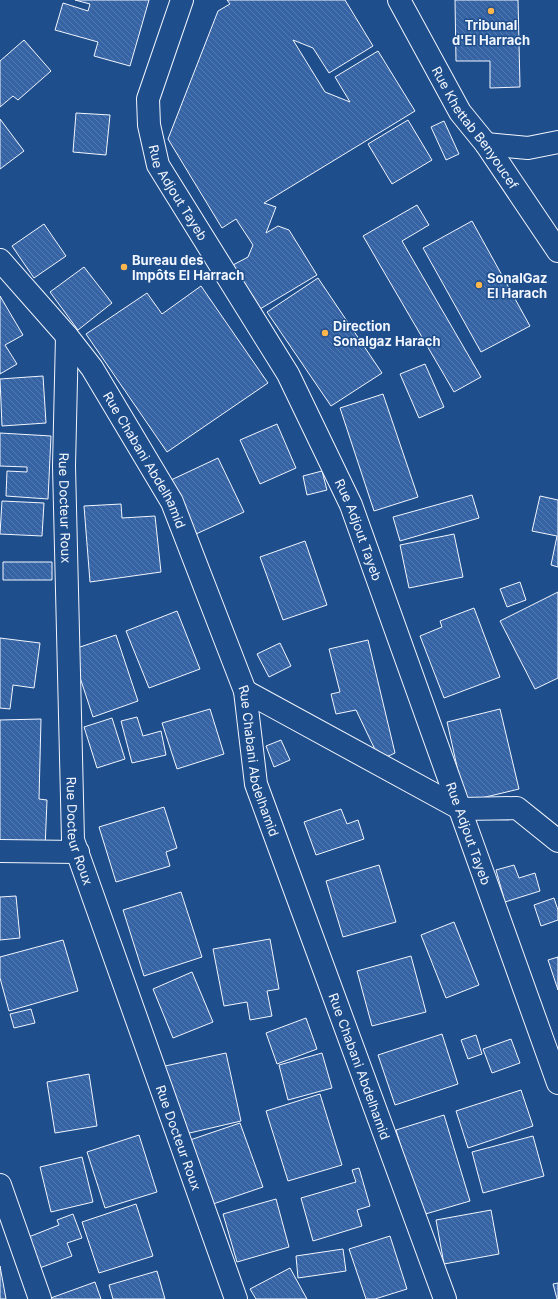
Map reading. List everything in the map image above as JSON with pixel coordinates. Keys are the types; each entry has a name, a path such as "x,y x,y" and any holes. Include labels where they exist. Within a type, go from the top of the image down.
{"street":[{"name":"Rue Adjout Tayeb","path":"182,0 148,99 149,125 158,165 288,374 351,505 558,1083"},
{"name":"Rue Khettab Benyoucef","path":"399,0 460,112 486,144 558,251"},
{"path":"486,144 528,148 558,142"},
{"name":"Rue Chabani Abdelhamid","path":"0,260 67,336 92,368 172,502 245,690 256,784 445,1299"},
{"name":"Rue Docteur Roux","path":"67,336 64,466 73,840 236,1299"},
{"path":"245,690 461,809 517,808 558,841"},
{"path":"0,851 78,852"},
{"path":"0,1185 40,1299"}],"building":[{"path":"75,0 149,0 130,66 94,56 98,42 55,30 63,3 88,11 90,4"},
{"path":"227,0 345,0 373,46 329,73 313,48 293,40 325,92 350,102 335,77 378,51 415,111 264,203 276,207 266,233 278,226 289,230 317,275 260,309 233,265 248,257 253,245 236,219 222,228 168,139 218,11 230,4"},
{"path":"455,0 518,0 520,87 490,88 490,61 456,61"},
{"path":"24,40 51,71 18,100 13,96 0,107 0,61"},
{"path":"76,113 110,115 106,155 73,152"},
{"path":"0,119 24,151 0,169"},
{"path":"408,120 432,160 392,184 368,144"},
{"path":"444,121 459,154 446,160 431,127"},
{"path":"417,205 429,225 402,241 481,377 454,392 363,236"},
{"path":"472,221 530,326 481,352 423,248"},
{"path":"44,224 66,256 34,278 12,246"},
{"path":"84,267 112,303 78,330 50,292"},
{"path":"318,278 382,373 331,406 267,312"},
{"path":"201,286 268,383 167,452 86,334 147,293 162,314"},
{"path":"0,296 23,335 5,345 17,364 0,374"},
{"path":"425,364 444,407 419,418 400,374"},
{"path":"43,376 46,423 2,426 0,379"},
{"path":"383,394 418,497 374,511 340,408"},
{"path":"277,424 296,468 260,484 240,440"},
{"path":"0,433 51,436 48,499 6,496 7,471 27,472 27,467 0,466"},
{"path":"218,458 244,512 196,534 171,480"},
{"path":"322,471 327,490 307,495 303,476"},
{"path":"472,495 479,518 400,541 393,517"},
{"path":"540,496 558,500 558,567 551,565 557,536 532,531"},
{"path":"2,501 44,503 42,536 0,534"},
{"path":"121,504 122,518 155,516 161,572 90,582 84,506"},
{"path":"454,534 463,577 409,588 400,545"},
{"path":"305,541 327,605 283,620 260,557"},
{"path":"3,562 52,562 52,580 3,580"},
{"path":"520,582 526,600 507,607 500,589"},
{"path":"558,592 558,678 535,689 500,621"},
{"path":"474,608 500,677 444,698 420,636 442,627 440,621"},
{"path":"177,611 200,669 149,688 126,631"},
{"path":"116,635 138,701 93,717 71,650"},
{"path":"0,638 40,643 34,688 13,685 10,709 0,708"},
{"path":"368,640 395,753 380,760 356,710 336,714 331,694 340,692 329,649"},
{"path":"280,643 291,666 269,677 257,654"},
{"path":"210,709 224,754 177,769 162,723"},
{"path":"500,709 519,789 465,802 447,722"},
{"path":"137,717 143,736 161,731 166,755 132,763 121,721"},
{"path":"112,718 125,759 97,768 84,727"},
{"path":"41,719 39,799 47,800 45,849 0,847 0,720"},
{"path":"281,740 290,760 274,767 266,746"},
{"path":"164,807 177,848 166,852 170,866 116,882 99,827"},
{"path":"341,809 347,824 358,820 364,839 316,855 304,822"},
{"path":"379,865 396,922 343,937 326,881"},
{"path":"514,865 519,878 535,873 540,891 505,902 496,870"},
{"path":"181,892 202,957 144,976 123,910"},
{"path":"16,896 20,938 0,940 0,897"},
{"path":"554,898 558,910 558,920 541,926 534,905"},
{"path":"454,922 479,985 446,998 421,935"},
{"path":"270,939 279,989 267,991 272,1016 250,1020 247,1002 224,1006 213,949"},
{"path":"63,940 78,991 9,1011 0,978 0,957"},
{"path":"411,956 426,1012 372,1026 357,971"},
{"path":"558,957 558,990 548,960"},
{"path":"192,972 213,1022 173,1038 153,989"},
{"path":"31,1009 35,1023 14,1028 10,1014"},
{"path":"306,1018 317,1049 277,1064 266,1033"},
{"path":"442,1034 458,1084 395,1105 378,1055"},
{"path":"476,1035 482,1054 468,1059 461,1040"},
{"path":"511,1039 520,1063 492,1073 483,1049"},
{"path":"226,1053 241,1121 181,1135 165,1066"},
{"path":"322,1053 332,1088 288,1100 279,1065"},
{"path":"89,1074 97,1126 55,1133 47,1082"},
{"path":"521,1090 533,1126 468,1148 456,1111"},
{"path":"320,1094 342,1165 288,1181 266,1111"},
{"path":"444,1115 470,1201 422,1215 396,1130"},
{"path":"240,1123 263,1187 213,1204 190,1140"},
{"path":"139,1135 157,1192 105,1208 87,1152"},
{"path":"533,1136 544,1176 483,1193 472,1152"},
{"path":"82,1157 93,1202 51,1212 40,1167"},
{"path":"359,1168 370,1206 357,1210 362,1226 313,1241 301,1198 356,1182 352,1170"},
{"path":"276,1199 289,1247 237,1262 223,1214"},
{"path":"136,1204 153,1256 99,1273 82,1222"},
{"path":"491,1210 499,1254 444,1264 436,1220"},
{"path":"73,1214 82,1238 67,1243 72,1256 37,1269 26,1238 59,1225 57,1220"},
{"path":"390,1236 407,1289 375,1299 366,1299 349,1249"},
{"path":"343,1249 346,1271 298,1278 296,1256"},
{"path":"0,1266 6,1299 0,1299"},
{"path":"290,1268 307,1299 256,1299 250,1289"},
{"path":"157,1271 165,1299 113,1299 109,1285"},
{"path":"95,1282 101,1299 48,1299"},
{"path":"558,1283 558,1299 557,1299 553,1284"}],"place":[{"name":"Tribunal d'El Harrach","path":"491,11"},
{"name":"Bureau des Impôts El Harrach","path":"124,267"},
{"name":"SonalGaz El Harach","path":"479,285"},
{"name":"Direction Sonalgaz Harach","path":"325,333"}]}
